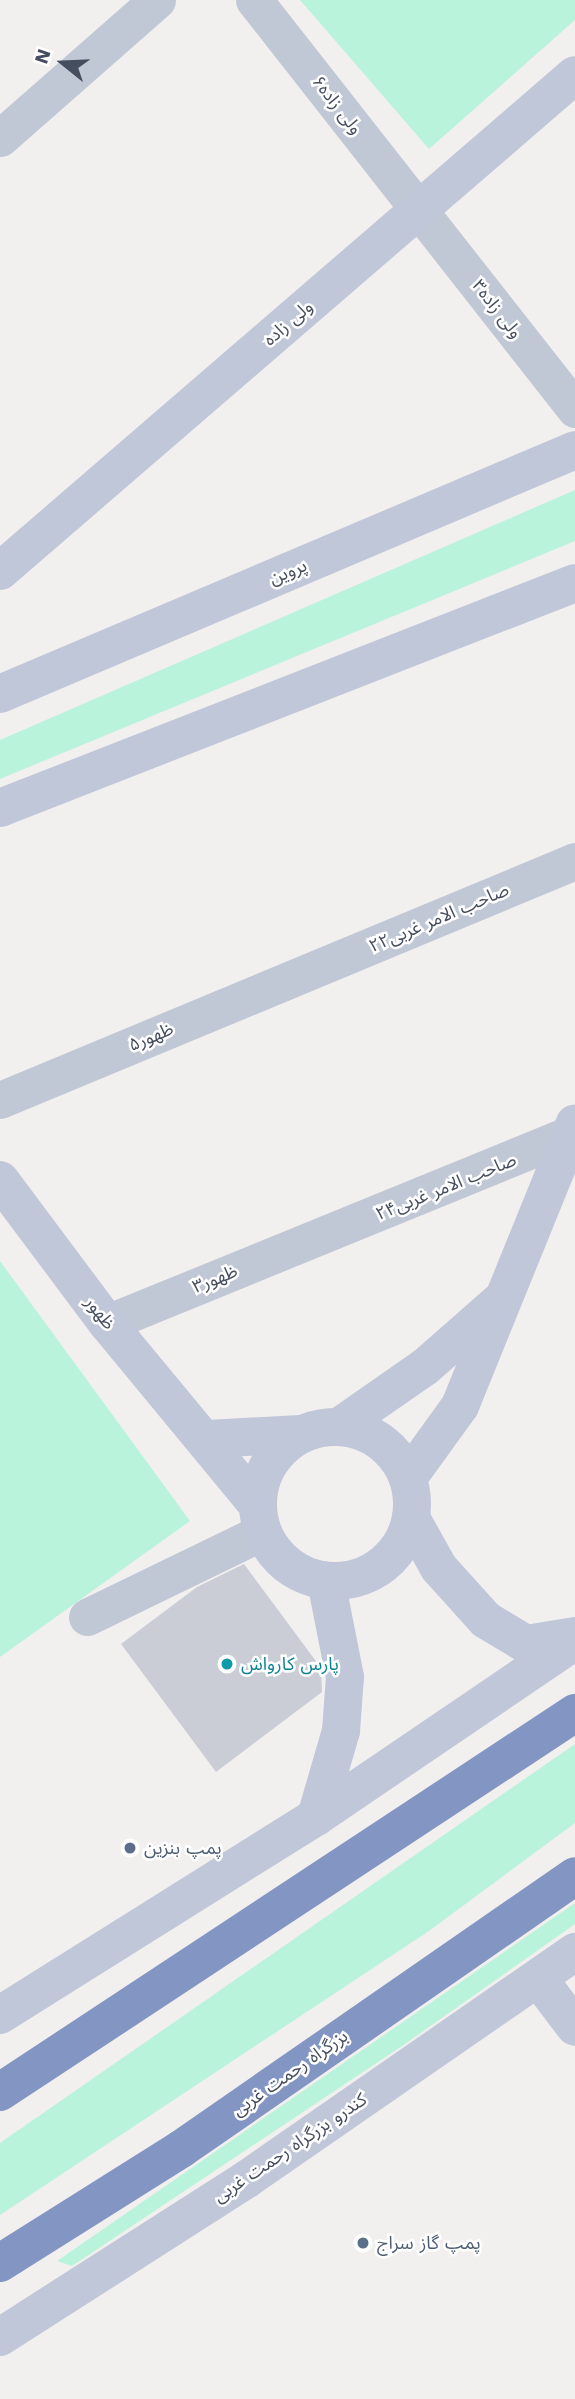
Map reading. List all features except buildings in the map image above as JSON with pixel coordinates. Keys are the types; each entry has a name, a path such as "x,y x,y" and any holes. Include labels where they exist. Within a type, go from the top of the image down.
{"highway":[{"path":"0,2092 575,1713"},
{"name":"بزرگراه رحمت غربی","path":"0,2263 181,2149 575,1875"}],"street":[{"path":"0,138 157,0"},
{"name":"ولی زاده۶","path":"254,0 419,209"},
{"name":"ولی زاده","path":"0,571 575,75"},
{"name":"ولی زاده۳","path":"419,209 575,409"},
{"name":"پروین","path":"0,694 575,450"},
{"path":"0,808 575,583"},
{"name":"صاحب الامر غربی٢٢","path":"302,974 575,861"},
{"name":"ظهور۵","path":"0,1100 302,974"},
{"path":"408,1478 460,1406 573,1131"},
{"name":"صاحب الامر غربی۲۴","path":"324,1236 573,1131"},
{"name":"ظهور","path":"0,1180 107,1323 208,1439 260,1518"},
{"name":"ظهور۳","path":"107,1323 324,1236"},
{"path":"208,1439 301,1434 341,1426 425,1367 506,1296"},
{"path":"341,1426 382,1442 408,1478 411,1518 439,1568 486,1620 526,1644 575,1638"},
{"path":"301,1434 278,1451 263,1476 260,1518 292,1567 326,1581 354,1579 380,1566 400,1545 411,1518"},
{"path":"87,1617 260,1518"},
{"path":"316,1817 341,1731 345,1677 326,1581"},
{"path":"0,2015 316,1817 575,1638"},
{"name":"کندرو بزرگراه رحمت غربی","path":"0,2337 247,2179 575,1952"},
{"path":"538,1978 575,2027"}],"green space":[{"path":"300,0 575,0 575,20 429,149"},
{"path":"575,490 575,541 0,779 0,740"},
{"path":"0,1261 190,1521 0,1657"},
{"path":"575,1744 575,1823 429,1931 0,2215 0,2143"},
{"path":"575,1903 575,1924 405,2044 72,2266 57,2261"}],"place":[{"name":"پارس کارواش","path":"227,1664"},
{"name":"پمپ بنزین","path":"130,1848"},
{"name":"پمپ گاز سراج","path":"363,2243"}]}
